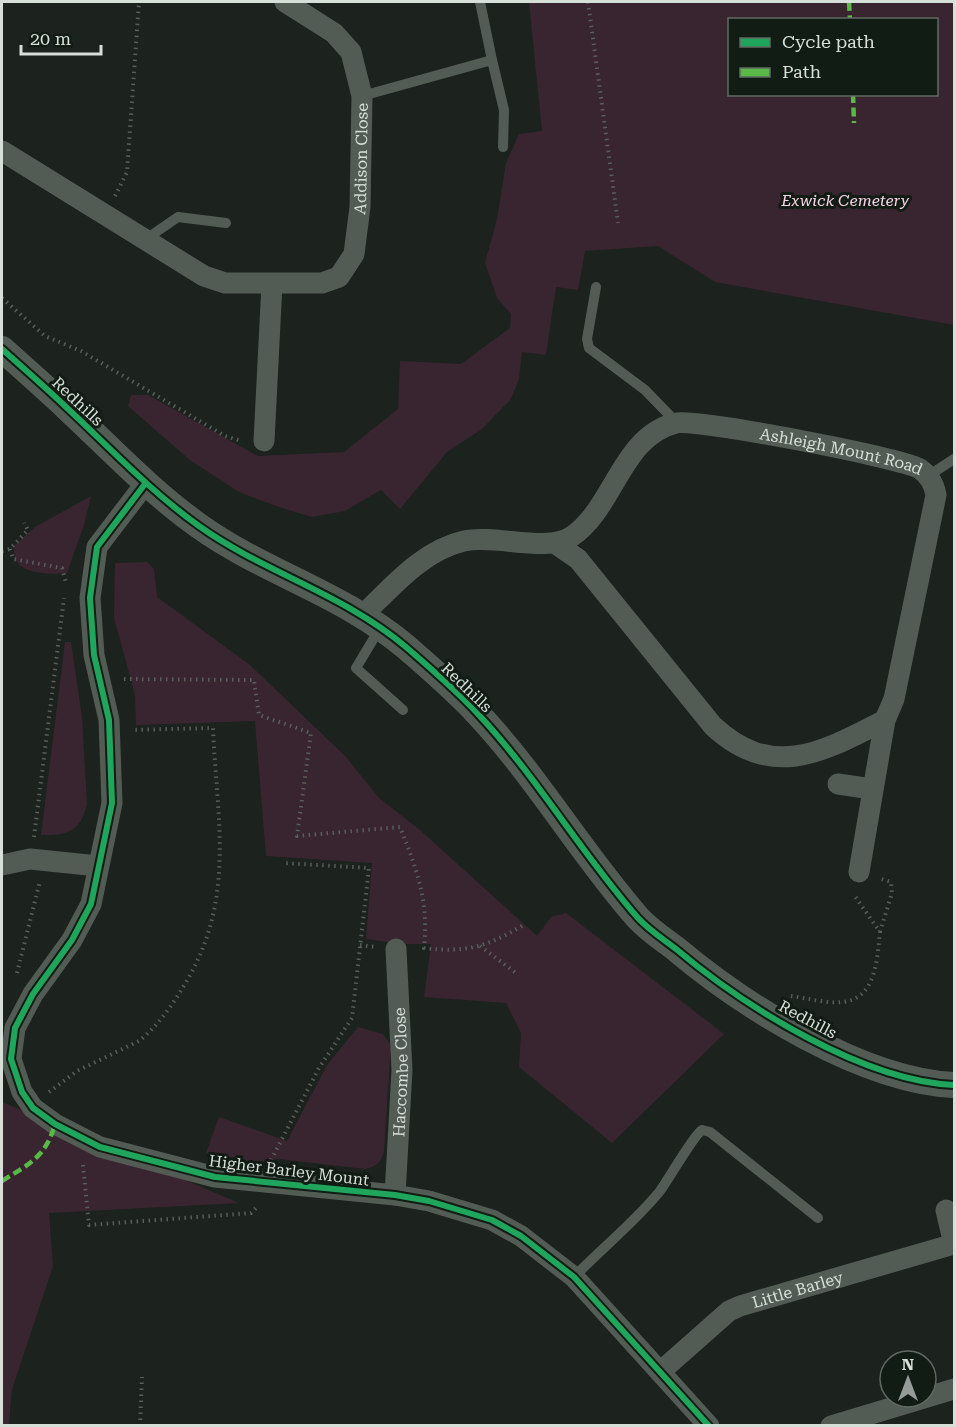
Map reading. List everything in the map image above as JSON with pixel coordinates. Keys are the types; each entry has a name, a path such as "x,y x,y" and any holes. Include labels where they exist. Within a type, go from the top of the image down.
{"street":[{"name":"Addison Close","path":"2,151 204,276 225,283 272,284 331,281 346,269 354,254 360,207 362,96 351,52 344,41 285,2"},
{"path":"264,441 272,284"},
{"name":"Redhills","path":"2,349 145,484 227,544 322,591 371,621 405,646 478,714 639,919 702,971 809,1038 886,1073 954,1085"},
{"path":"556,544 574,535 594,517 633,455 646,439 676,422"},
{"name":"Ashleigh Mount Road","path":"676,422 715,424 908,464 928,476 936,495 894,699 885,720 855,881"},
{"name":"Higher Barley Mount","path":"145,484 97,547 90,598 94,655 109,720 112,803 91,904 72,940 33,994 15,1028 11,1059 14,1071 31,1105 55,1125 99,1147 215,1177 395,1195 429,1201 492,1220 521,1236 574,1277 709,1425"},
{"path":"371,621 409,570 438,550 462,541 481,538 556,544 578,559 713,726 731,743 762,756 802,756 831,748 885,720"},
{"path":"838,784 872,789"},
{"path":"2,865 37,859 98,866"},
{"name":"Haccombe Close","path":"395,1195 402,1070 396,949"},
{"name":"Little Barley","path":"660,1372 729,1311 740,1306 954,1244 946,1210"},
{"path":"831,1425 954,1389"}],"lane":[{"path":"480,2 504,111 503,147"},
{"path":"362,96 492,60"},
{"path":"146,239 178,217 226,223"},
{"path":"596,287 586,339 589,348 645,390 676,422"},
{"path":"928,476 954,459"},
{"path":"371,621 356,668 404,710"},
{"path":"574,1277 658,1193 696,1134 702,1130 710,1132 818,1218"}],"path":[{"path":"106,214 127,172 138,2"},
{"path":"588,2 618,223"},
{"path":"2,298 45,336 101,362 225,436 246,442 264,441"},
{"path":"2,552 10,549 28,530 24,523"},
{"path":"10,549 13,559 62,568 66,583 44,773 32,920 15,978"},
{"path":"66,583 94,573"},
{"path":"100,679 254,680 259,715 311,733 297,836 400,827 416,866 425,903 424,948 449,951 479,946 492,943 522,927"},
{"path":"31,1105 77,1071 140,1041 148,1034 177,998 206,944 219,893 220,843 213,728 132,730"},
{"path":"80,1137 89,1225 251,1213 270,1183 319,1068 352,1018 369,868 283,863"},
{"path":"855,881 880,932"},
{"path":"782,996 845,1002 868,988 875,970 880,932 892,893 891,882"},
{"path":"479,946 516,973"},
{"path":"140,1425 142,1377"}],"green space":[{"name":"Exwick Cemetery","path":"529,2 954,2 954,325 715,282 658,246 585,251 578,290 556,287 546,355 522,352 519,379 511,399 482,429 447,452 400,509 381,490 345,511 312,517 239,492 190,460 128,406 131,395 148,395 258,456 344,452 398,409 400,361 461,364 510,328 511,314 497,298 485,263 497,219 506,163 519,134 542,131"},
{"path":"91,496 84,525 67,573 50,574 31,571 23,568 17,562 14,555 15,545 35,527"},
{"path":"147,562 154,569 157,597 250,665 346,757 379,798 420,830 537,936 551,917 566,913 724,1034 612,1143 519,1067 521,1033 506,1003 424,997 431,944 401,944 366,939 372,863 266,856 255,721 136,725 135,695 114,618 115,563"},
{"path":"65,642 71,642 82,717 87,804 81,820 72,830 65,833 41,835"},
{"path":"358,1027 383,1034 391,1045 384,1151 378,1163 365,1169 279,1159 256,1163 206,1153 219,1117 287,1141 327,1065"},
{"path":"2,1102 239,1203 49,1213 53,1266 12,1389 9,1425 2,1425"}],"marked path":[{"path":"849,2 850,18"},
{"path":"853,96 854,123"},
{"path":"2,1181 28,1164 41,1152 55,1124"}],"cycle path":[{"path":"2,349 181,513 250,557 356,612 381,628 434,671 470,705 520,763 597,868 638,918 704,971 770,1016 844,1056 919,1080 954,1085"},
{"path":"145,484 97,547 90,598 94,655 109,720 112,803 91,904 72,940 33,994 15,1028 11,1059 22,1092 33,1108 55,1124 100,1147 215,1177 395,1195 429,1201 492,1220 521,1236 574,1277 709,1426"}]}
